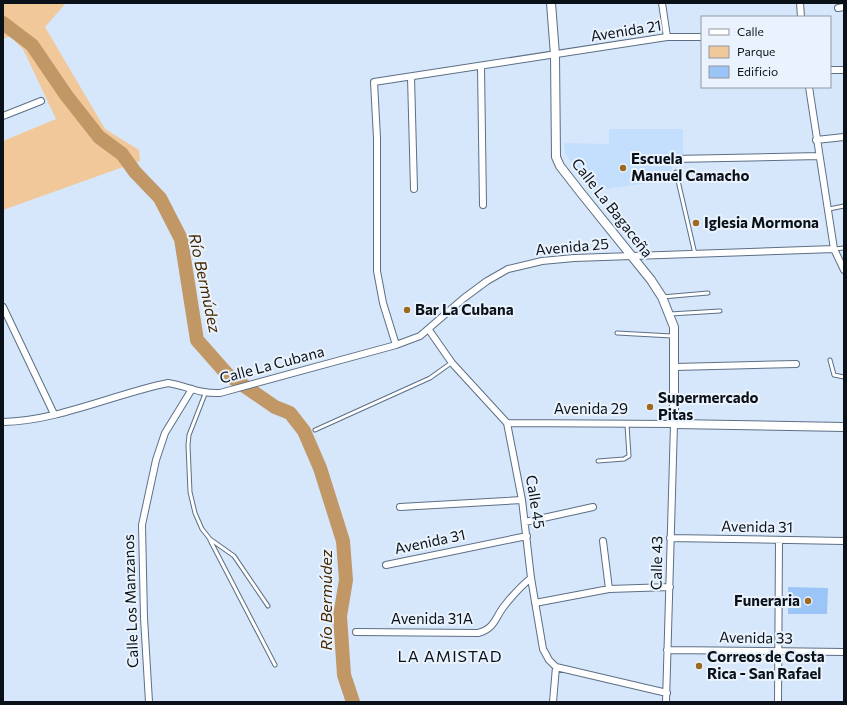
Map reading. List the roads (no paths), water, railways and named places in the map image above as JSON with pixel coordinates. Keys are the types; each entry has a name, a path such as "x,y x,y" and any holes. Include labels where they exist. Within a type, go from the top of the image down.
{"street":[{"name":"Calle La Bagaceña","path":"551,3 555,55 556,157 564,172 651,280 662,297 670,314 674,327 674,424"},
{"path":"662,3 667,37"},
{"path":"800,3 801,16"},
{"name":"Avenida 21","path":"396,345 383,303 377,271 378,138 374,82 481,67 667,37 701,36"},
{"path":"481,67 483,205"},
{"path":"831,70 844,70"},
{"path":"411,77 414,189"},
{"path":"809,88 834,249 844,270"},
{"path":"3,116 41,101"},
{"path":"816,140 844,137"},
{"path":"673,159 819,156"},
{"name":"Avenida 25","path":"429,330 464,298 487,281 508,269 550,260 834,249"},
{"path":"3,307 54,414"},
{"path":"429,330 452,363 506,423"},
{"name":"Calle La Cubana","path":"3,422 13,422 54,414 168,383 182,385 205,394 220,393 396,345 420,336 429,330"},
{"path":"674,367 796,364"},
{"name":"Calle Los Manzanos","path":"149,702 144,618 142,525 156,460 165,433 192,389"},
{"name":"Avenida 29","path":"506,423 627,423 844,427"},
{"name":"Calle 45","path":"506,423 522,500 531,578 543,649 549,660 556,668"},
{"name":"Calle 43","path":"666,702 674,424"},
{"path":"400,507 522,500"},
{"path":"525,522 593,507"},
{"name":"Avenida 31","path":"386,565 527,536"},
{"name":"Avenida 31","path":"670,538 844,541"},
{"path":"778,702 779,540"},
{"path":"603,541 609,589"},
{"name":"Avenida 31A","path":"356,632 478,633 485,631 491,628 503,607 531,578"},
{"path":"535,603 609,589 670,588"},
{"name":"Avenida 33","path":"667,650 844,652"},
{"path":"553,702 556,668 667,693"}],"lane":[{"path":"676,172 695,254"},
{"path":"829,209 844,206"},
{"path":"834,249 844,248"},
{"path":"662,297 708,293"},
{"path":"670,314 720,311"},
{"path":"617,333 674,336"},
{"path":"830,360 834,375 844,377"},
{"path":"315,430 430,378 452,363"},
{"path":"205,394 189,435 188,472 194,513 202,529 210,539 275,665"},
{"path":"598,461 624,459 629,456 627,423"},
{"path":"210,539 234,556 268,606"}],"waterway":[{"name":"Río Bermúdez","path":"3,23 32,45 66,95 99,137 122,154 135,172 160,198 181,239 197,340 227,374 275,407 290,413 304,431 320,468 343,541 346,580 340,616 344,675 353,702"}],"place":[{"name":"Escuela Manuel Camacho","path":"623,168"},
{"name":"Iglesia Mormona","path":"696,223"},
{"name":"Bar La Cubana","path":"407,310"},
{"name":"Supermercado Pitas","path":"650,407"},
{"name":"Funeraria","path":"808,601"},
{"name":"Correos de Costa Rica - San Rafael","path":"699,666"}],"district":[{"name":"LA AMISTAD","path":"450,656"}]}
